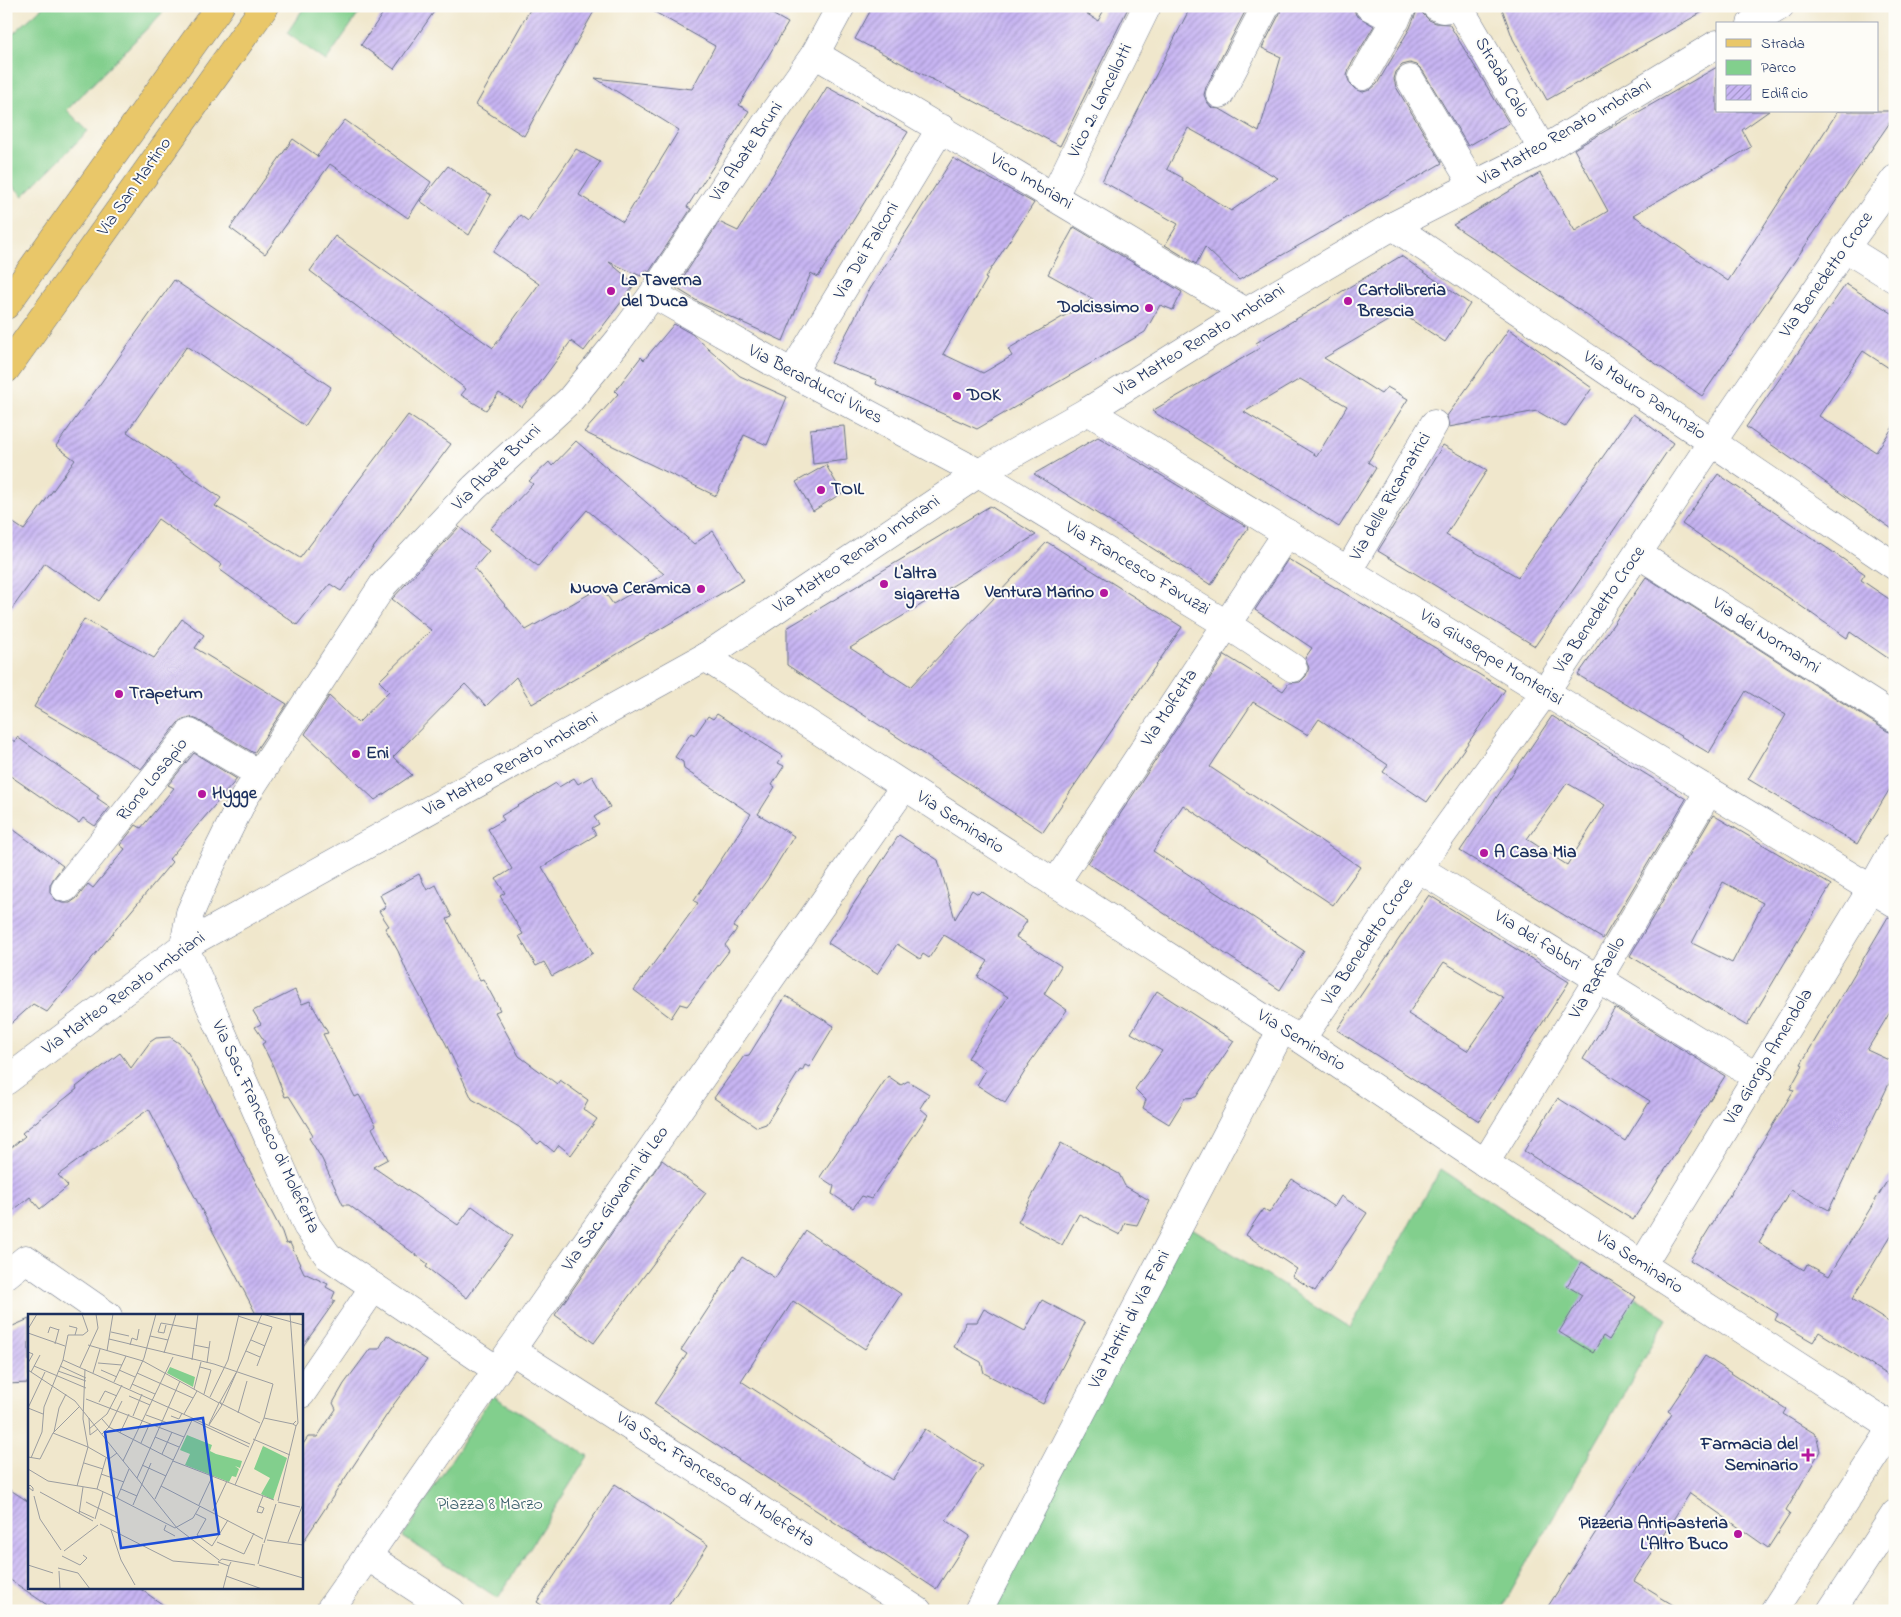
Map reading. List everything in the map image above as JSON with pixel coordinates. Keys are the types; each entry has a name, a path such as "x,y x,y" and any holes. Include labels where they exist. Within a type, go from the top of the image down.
{"main road":[{"name":"Via San Martino","path":"6,305 220,6"},
{"name":"Via San Martino","path":"6,369 264,6"}],"street":[{"name":"Via Abate Bruni","path":"184,946 190,913 244,798 383,585 474,488 570,400 619,340 653,294 767,122 815,54 840,6"},
{"name":"Vico 2º Lancellotti","path":"1054,196 1147,6"},
{"path":"1220,94 1266,6"},
{"path":"1363,76 1399,13 1370,6"},
{"path":"1436,6 1442,9 1459,6"},
{"name":"Strada Calò","path":"1459,6 1542,150"},
{"path":"1755,22 1780,6"},
{"name":"Via Matteo Renato Imbriani","path":"6,1081 184,946 704,657 979,472 1088,411 1246,312 1393,226 1542,150 1716,45"},
{"name":"Vico Imbriani","path":"815,54 1246,312"},
{"path":"1410,79 1473,185"},
{"name":"Via Dei Falconi","path":"792,373 941,128"},
{"name":"Via Benedetto Croce","path":"1292,1034 1418,868 1545,692 1712,442 1845,248 1895,179"},
{"name":"Via Mauro Panunzio","path":"1393,226 1895,566"},
{"path":"1845,248 1895,279"},
{"name":"Via Berarducci Vives","path":"653,294 792,373 979,472"},
{"name":"Via Giuseppe Monterisi","path":"1088,411 1545,692 1895,902"},
{"name":"Via delle Ricamatrici","path":"1348,571 1434,424"},
{"name":"Via Francesco Favuzzi","path":"979,472 1226,624 1293,668"},
{"name":"Via Molfetta","path":"1055,884 1287,533"},
{"name":"Via dei Normanni","path":"1638,554 1895,718"},
{"name":"Via Seminario","path":"704,657 1055,884 1292,1034 1642,1265 1894,1428"},
{"name":"Rione Losapio","path":"65,888 190,733 259,774"},
{"name":"Via Sac. Giovanni di Leo","path":"329,1611 904,787"},
{"name":"Via Raffaello","path":"1485,1162 1598,979 1709,791"},
{"name":"Via Giorgio Amendola","path":"1642,1265 1872,888 1895,847"},
{"name":"Via dei fabbri","path":"1418,868 1757,1077"},
{"name":"Via Sac. Francesco di Molefetta","path":"184,946 307,1226 328,1256 374,1287 504,1360 918,1611"},
{"name":"Via Martiri di Via Fani","path":"978,1611 1292,1034"},
{"path":"6,1274 26,1259 105,1314"},
{"path":"302,1393 374,1287"},
{"path":"1774,1611 1894,1428"},
{"path":"1831,1611 1895,1514"},
{"path":"367,1556 451,1611"}],"green space":[{"path":"44,6 169,6 67,110 88,131 23,196 6,179 6,40"},
{"path":"305,6 364,6 326,61 287,33"},
{"path":"1441,1169 1667,1318 1500,1611 979,1611 1184,1223 1350,1328"},
{"name":"Piazza 8 Marzo","path":"492,1395 588,1456 498,1598 403,1537"}],"building":[{"path":"388,6 438,6 394,69 361,45"},
{"path":"532,6 597,6 524,136 476,105"},
{"path":"644,6 758,6 788,23 739,105 749,111 687,207 691,209 649,272 646,270 641,276 609,262 635,284 584,351 571,341 522,407 499,393 486,410 461,395 466,389 310,271 335,236 493,348 539,284 493,252 520,215 528,221 576,149 600,162 579,195 623,222 679,130 595,78 692,89 715,46"},
{"path":"873,6 1075,6 1098,21 1106,6 1129,6 1060,146 855,39"},
{"path":"1191,6 1248,6 1206,87 1204,95 1212,108 1220,109 1259,132 1281,57 1262,48 1280,13 1281,6 1353,6 1356,15 1374,26 1349,68 1347,76 1350,84 1355,89 1363,92 1370,90 1377,84 1410,28 1420,6 1423,14 1429,20 1436,23 1449,24 1509,123 1468,146 1423,71 1417,65 1410,63 1402,65 1396,72 1394,79 1396,87 1442,163 1239,280 1205,247 1196,264 1165,245 1178,224 1102,181","holes":["1188,128 1278,178 1231,211 1167,169"]},
{"path":"1501,6 1713,6 1547,100 1513,39"},
{"path":"1716,68 1716,112 1768,112 1742,130 1751,147 1633,215 1728,281 1837,112 1895,111 1895,115 1702,396 1453,225 1540,173 1575,231 1608,211 1574,149"},
{"path":"827,87 908,132 818,277 811,273 783,341 702,304 676,288 719,222 738,231"},
{"path":"345,120 431,182 408,218 330,164 265,254 230,228 293,139 317,156"},
{"path":"953,158 1034,203 985,278 987,279 943,354 983,373 1012,356 1008,349 1093,299 1048,274 1074,227 1182,292 1173,310 1160,305 1145,332 977,429 876,384 877,380 831,363 867,294"},
{"path":"448,166 491,195 469,235 420,201"},
{"path":"1401,256 1470,304 1445,342 1401,313 1324,358 1381,394 1387,387 1408,399 1368,462 1376,468 1339,527 1152,411 1260,348 1256,343","holes":["1300,379 1347,406 1317,456 1244,412"]},
{"path":"174,280 331,387 305,426 187,346 127,432 221,498 215,506 300,558 408,415 451,444 341,591 330,584 297,625 219,569 222,565 158,519 99,601 45,563 6,617 6,518 24,530 75,460 56,446"},
{"path":"1846,284 1895,315 1895,372 1863,351 1819,416 1876,452 1895,424 1895,531 1746,427"},
{"path":"674,324 692,334 740,376 787,397 767,445 744,435 716,496 584,432 618,394 615,391 641,357 644,360"},
{"path":"1509,329 1592,388 1565,427 1537,411 1449,427 1447,416"},
{"path":"1633,414 1673,443 1535,646 1378,551 1443,445 1487,470 1446,535 1518,577"},
{"path":"844,426 847,460 813,464 810,429"},
{"path":"1098,437 1248,528 1211,585 1034,474"},
{"path":"576,441 694,544 713,531 744,580 532,704 516,677 486,706 465,684 393,757 412,775 375,800 305,734 329,696 358,723 389,691 379,681 431,630 392,599 459,527 489,551 474,568 526,630 598,589 613,604 664,574 587,510 538,566 490,529 533,484 529,481 549,462 552,466"},
{"path":"826,465 842,493 813,511 796,482"},
{"path":"1718,474 1865,574 1861,580 1895,603 1895,663 1850,632 1847,638 1682,524"},
{"path":"990,506 1036,535 850,648 910,687 1047,542 1182,627 1043,832 787,665 787,628"},
{"path":"1288,559 1505,690 1427,802 1383,772 1388,765 1319,719 1308,735 1253,702 1210,767 1360,867 1333,905 1183,805 1153,851 1304,951 1280,990 1088,863 1225,655 1283,691 1289,683 1300,682 1306,676 1309,668 1305,658 1312,648 1255,610"},
{"path":"1646,577 1887,731 1895,734 1895,780 1857,844 1748,779 1786,715 1746,691 1709,753 1578,675"},
{"name":"Trapetum","path":"84,619 154,658 182,619 204,635 195,648 287,704 254,753 190,717 178,723 141,769 34,707"},
{"path":"717,714 783,756 778,763 784,766 772,785 775,787 758,814 794,836 767,880 733,927 737,929 725,945 729,951 687,1006 680,1004 671,1018 634,990 698,903 694,901 751,814 684,769 683,762 675,757 691,733 695,735 708,716 713,719"},
{"path":"1552,716 1686,799 1603,939 1460,851","holes":["1567,783 1605,805 1567,865 1527,839"]},
{"path":"6,736 15,742 17,737 99,795 97,798 110,807 95,826 83,818 79,823 6,773"},
{"path":"194,753 237,779 169,859 172,862 47,1012 33,1004 6,1028 6,824 63,866 50,885 50,893 56,900 62,903 70,903 77,898 88,884 93,888 125,849 120,845 136,825 141,828 174,788 168,785"},
{"path":"592,776 610,807 594,817 599,824 592,828 596,835 542,867 593,953 552,976 544,962 536,966 519,936 523,934 500,896 505,893 496,879 512,869 488,829 504,820 501,816 556,783 559,787 574,778 578,784"},
{"path":"1713,815 1831,885 1747,1026 1630,956","holes":["1723,882 1763,903 1732,963 1692,943"]},
{"path":"899,835 938,860 955,919 972,890 978,894 981,891 1027,921 1016,937 1061,966 1044,994 1067,1010 1028,1065 1005,1103 977,1085 986,1070 968,1058 1008,997 978,977 988,961 944,935 929,958 923,954 920,959 897,944 877,974 828,943"},
{"path":"419,874 427,890 436,885 452,917 447,919 480,980 483,979 500,1010 495,1012 519,1056 557,1084 560,1080 588,1100 583,1109 597,1119 571,1155 559,1145 554,1152 541,1141 538,1144 519,1127 472,1099 446,1044 385,928 389,926 379,911 386,907 380,895"},
{"path":"1429,895 1569,982 1479,1121 1337,1030","holes":["1444,962 1504,998 1467,1051 1408,1014"]},
{"path":"1888,917 1895,919 1895,1004 1867,1050 1895,1063 1895,1071 1829,1210 1791,1190 1759,1243 1804,1270 1807,1264 1829,1276 1895,1168 1895,1229 1852,1299 1895,1326 1895,1380 1819,1332 1813,1342 1775,1320 1778,1314 1690,1260 1794,1090 1790,1089 1803,1065 1801,1064"},
{"path":"295,990 302,1004 310,1001 328,1033 323,1034 355,1097 359,1095 376,1125 372,1128 388,1159 373,1167 458,1225 472,1206 513,1236 467,1298 426,1267 428,1264 349,1205 343,1205 322,1159 309,1138 313,1135 289,1096 285,1097 262,1044 265,1042 255,1027 261,1024 253,1011"},
{"path":"1157,991 1234,1041 1196,1097 1185,1098 1169,1124 1143,1108 1146,1100 1135,1089 1162,1051 1131,1033"},
{"path":"786,996 834,1026 809,1067 805,1065 802,1071 800,1070 766,1124 757,1127 714,1098 744,1056 749,1055"},
{"path":"1615,1008 1725,1076 1633,1220 1524,1151 1558,1098 1625,1141 1650,1101 1583,1059"},
{"path":"170,1037 188,1053 282,1232 286,1244 290,1243 304,1273 328,1284 326,1287 335,1292 332,1299 335,1301 302,1348 302,1314 256,1314 149,1109 58,1175 68,1186 40,1209 30,1197 6,1216 6,1152 25,1136 22,1133 120,1053 131,1068 150,1042 156,1038"},
{"path":"888,1076 901,1085 908,1081 929,1094 920,1108 928,1115 871,1199 862,1196 853,1208 832,1194 834,1186 820,1177"},
{"path":"1061,1143 1119,1174 1125,1186 1149,1200 1137,1225 1125,1223 1120,1235 1079,1214 1062,1245 1018,1222"},
{"path":"662,1160 706,1193 594,1343 555,1315"},
{"path":"1292,1179 1334,1207 1341,1196 1367,1213 1315,1291 1292,1276 1297,1269 1246,1235 1263,1209 1269,1213"},
{"path":"806,1231 901,1294 865,1349 793,1301 741,1381 892,1480 925,1429 982,1466 946,1520 970,1536 936,1589 654,1404 687,1354 681,1350 742,1257 775,1278"},
{"path":"1582,1262 1636,1297 1609,1340 1603,1336 1593,1353 1559,1332 1582,1295 1567,1286"},
{"path":"1042,1300 1085,1323 1043,1404 984,1373 981,1362 954,1347 966,1322 977,1322 984,1309 1025,1331"},
{"path":"28,1319 28,1383 6,1384 6,1329"},
{"path":"387,1335 427,1360 394,1404 302,1543 302,1446 308,1437 317,1437 336,1409 333,1403 344,1384 370,1349 379,1349"},
{"path":"1705,1356 1786,1409 1783,1414 1814,1433 1817,1438 1820,1451 1786,1511 1790,1514 1768,1548 1690,1493 1634,1581 1683,1611 1545,1611 1672,1414 1668,1411"},
{"path":"615,1484 708,1545 665,1611 550,1611 537,1602"},
{"path":"6,1487 28,1501 28,1590 142,1590 172,1611 56,1611 6,1577"}],"place":[{"name":"La Taverna del Duca","path":"611,291"},
{"name":"Cartolibreria Brescia","path":"1348,301"},
{"name":"Dolcissimo","path":"1149,308"},
{"name":"DOK","path":"957,396"},
{"name":"TOIL","path":"821,490"},
{"name":"L'altra sigaretta","path":"884,584"},
{"name":"Nuova Ceramica","path":"701,589"},
{"name":"Ventura Marino","path":"1104,593"},
{"name":"Trapetum","path":"119,694"},
{"name":"Eni","path":"356,754"},
{"name":"Hygge","path":"202,794"},
{"name":"A Casa Mia","path":"1484,853"},
{"name":"Farmacia del Seminario","path":"1808,1455"},
{"name":"Pizzeria Antipasteria L'Altro Buco","path":"1738,1534"}]}
